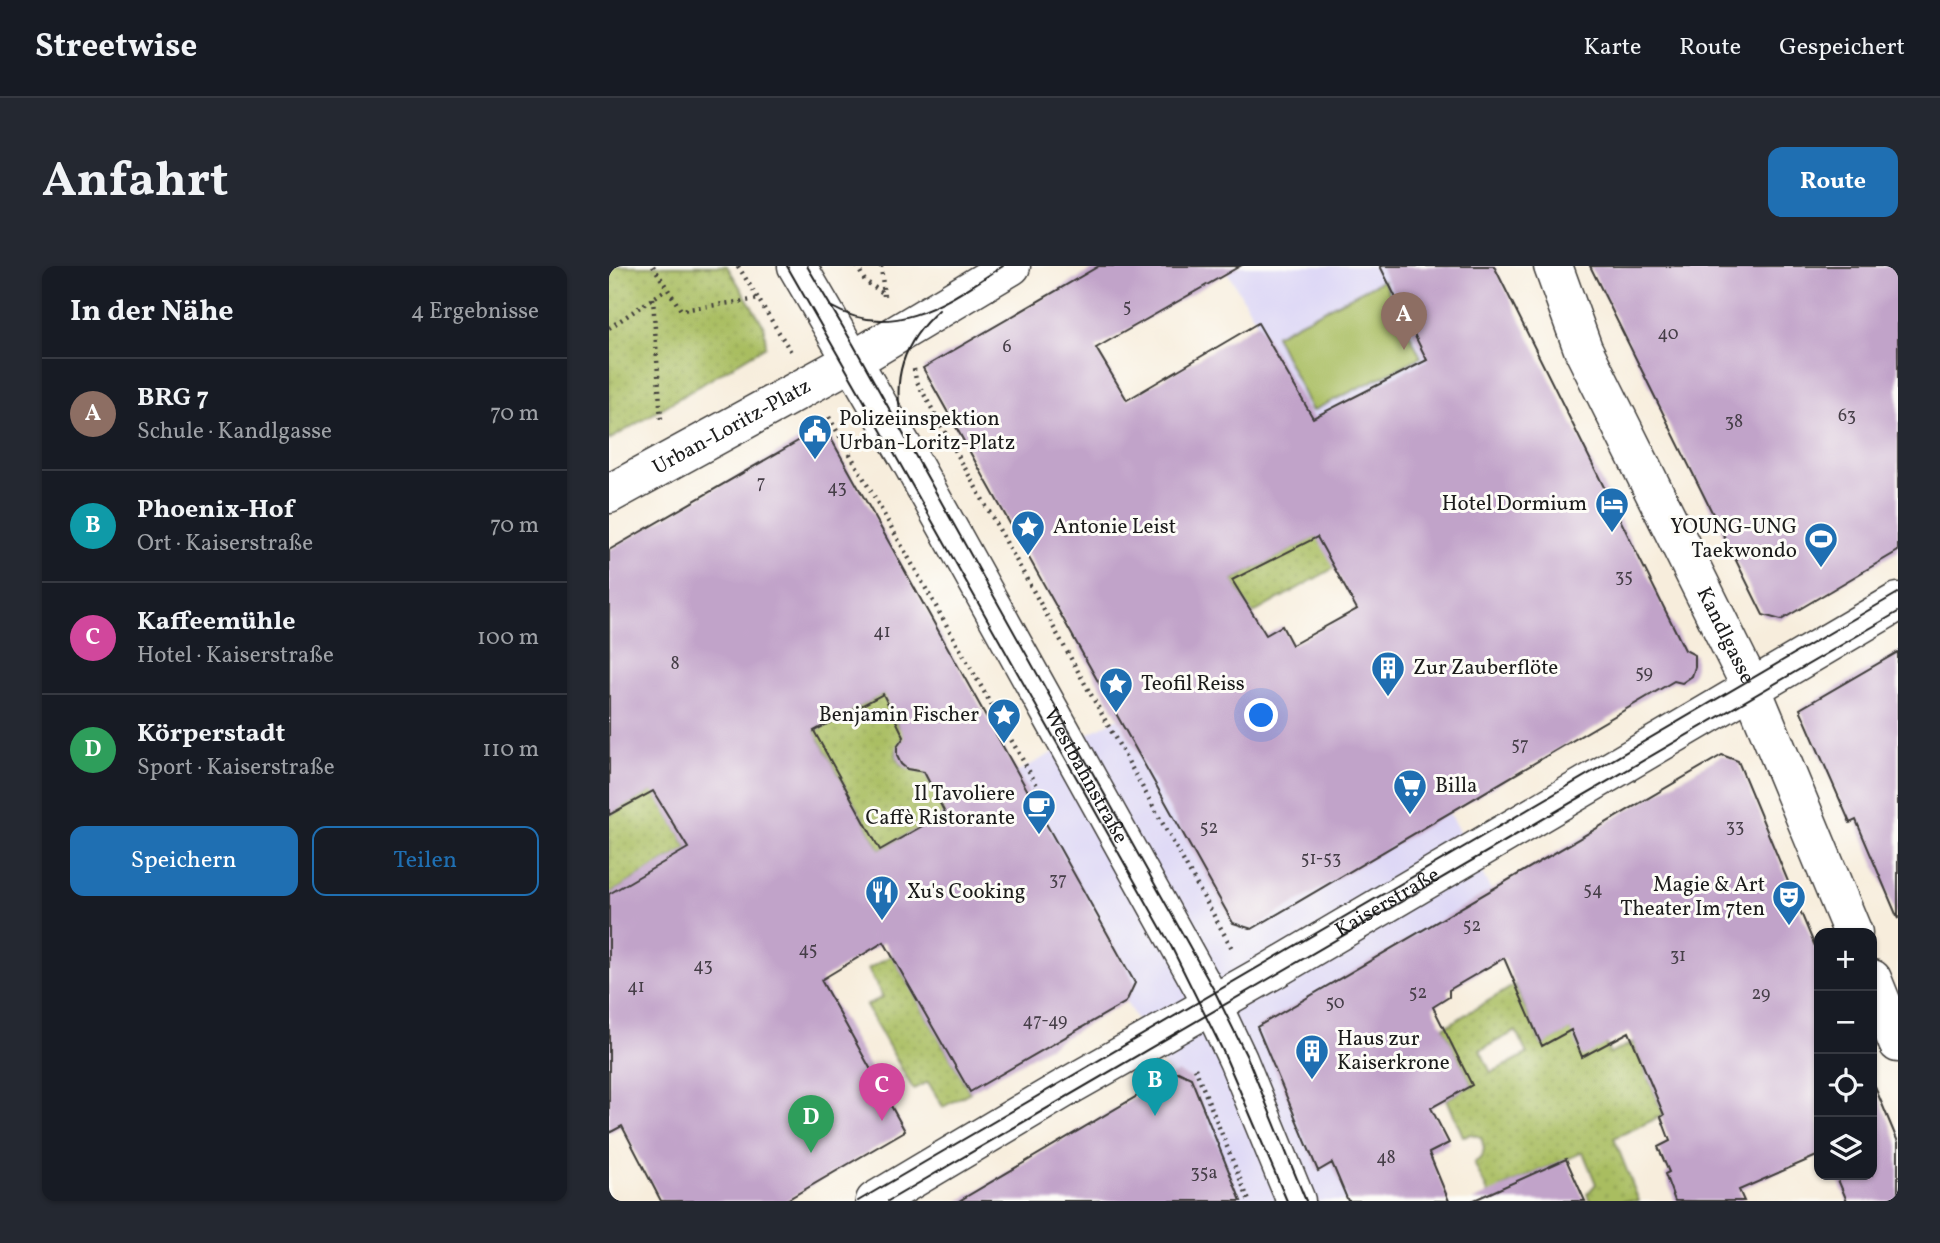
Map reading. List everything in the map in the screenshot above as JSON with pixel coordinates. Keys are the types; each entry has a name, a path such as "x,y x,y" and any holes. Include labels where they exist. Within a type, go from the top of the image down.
{"street":[{"path":"797,266 854,360"},
{"name":"Urban-Loritz-Platz","path":"609,494 854,360 1011,266"},
{"name":"Kandlgasse","path":"1553,266 1583,349 1751,687 1851,928"},
{"name":"Westbahnstraße","path":"854,360 1212,1003 1296,1201"},
{"name":"Kaiserstraße","path":"875,1201 1898,602"},
{"path":"1877,991 1898,1043"}],"path":[{"path":"653,266 681,310 759,299"},
{"path":"738,266 810,384 1043,796 1051,792"},
{"path":"857,266 866,281 883,294"},
{"path":"881,266 883,294 916,380 1239,961"},
{"path":"609,328 667,289"},
{"path":"653,298 660,409 667,463"},
{"path":"1192,1061 1249,1201"}],"shaded area":[{"path":"1224,266 1494,266 1549,376 1347,476"},
{"path":"1118,718 1233,923 1252,929 1449,813 1491,890 1258,1027 1318,1171 1332,1163 1348,1201 1241,1201 1191,1078 1178,1072 1171,1077 1126,1002 1135,983 1017,772"}],"green space":[{"path":"609,266 727,266 764,326 766,346 609,440"},
{"path":"1383,280 1421,357 1312,411 1275,335"},
{"path":"1366,511 1384,540 1252,614 1232,580"},
{"path":"888,691 898,713 893,715 898,726 911,735 902,741 898,748 898,761 909,769 929,766 973,847 916,830 880,850 814,731"},
{"path":"654,790 688,848 609,894 609,815"},
{"path":"892,955 970,1092 943,1107 928,1082 913,1089 866,1006 883,997 868,969"},
{"path":"1515,985 1542,1045 1571,1029 1606,1044 1610,1054 1633,1042 1664,1115 1614,1138 1639,1201 1590,1201 1587,1194 1596,1184 1583,1152 1505,1186 1492,1201 1474,1163 1482,1157 1484,1148 1481,1137 1471,1134 1463,1136 1447,1099 1472,1085 1443,1028","holes":["1516,1031 1527,1054 1491,1073 1480,1050"]}],"building":[{"path":"1099,266 1240,266 1096,348 1127,400 1258,323 1313,418 1427,360 1380,266 1494,266 1685,650 1695,655 1692,676 1682,683 1674,681 1252,929 1233,923 923,368","holes":["1317,537 1357,609 1292,645 1282,626 1266,635 1232,580"]},
{"path":"1590,266 1898,266 1898,551 1781,620 1763,615"},
{"path":"824,426 1135,983 1126,1002 970,1092 884,942 821,980 905,1131 785,1201 661,1201 622,1126 609,1133 609,894 688,848 653,791 609,815 609,550","holes":["883,694 904,737 897,747 901,764 907,769 924,772 945,813 880,850 814,731"]},
{"path":"1898,652 1898,919 1856,820 1850,823 1800,709"},
{"path":"1722,755 1738,761 1814,944 1814,1157 1739,1190 1744,1201 1675,1201 1665,1174 1669,1172 1658,1147 1670,1141 1661,1117 1664,1115 1629,1032 1582,1057 1571,1030 1542,1046 1504,958 1449,990 1449,997 1433,1007 1472,1085 1431,1108 1449,1143 1429,1153 1449,1201 1348,1201 1332,1163 1318,1171 1257,1027"},
{"path":"1178,1072 1191,1078 1241,1201 959,1201"},
{"path":"1877,1092 1898,1142 1898,1201 1847,1201 1838,1180 1877,1180"},
{"path":"1566,1159 1585,1201 1472,1201"}],"tram line":[{"path":"787,266 1171,946 1222,1049 1287,1201"},
{"path":"807,266 1215,992 1248,1059 1306,1201"},
{"path":"830,306 854,316 877,320 899,319 942,303 1003,266"},
{"path":"903,426 899,393 903,362 917,335 939,310"},
{"path":"858,1201 1898,593"},
{"path":"888,1201 1898,612"}],"place":[{"name":"BRG 7","path":"1404,350"},
{"name":"Polizeiinspektion Urban-Loritz-Platz","path":"815,461"},
{"name":"Hotel Dormium","path":"1612,534"},
{"name":"Antonie Leist","path":"1028,557"},
{"name":"YOUNG-UNG Taekwondo","path":"1821,569"},
{"name":"Zur Zauberflöte","path":"1388,698"},
{"name":"Teofil Reiss","path":"1116,714"},
{"name":"Benjamin Fischer","path":"1004,745"},
{"name":"Billa","path":"1410,816"},
{"name":"Il Tavoliere Caffè Ristorante","path":"1039,836"},
{"name":"Xu's Cooking","path":"882,922"},
{"name":"Magie & Art Theater Im 7ten","path":"1789,927"},
{"name":"Haus zur Kaiserkrone","path":"1312,1081"},
{"name":"Phoenix-Hof","path":"1155,1116"},
{"name":"Kaffeemühle","path":"882,1121"},
{"name":"Körperstadt","path":"811,1153"}]}
